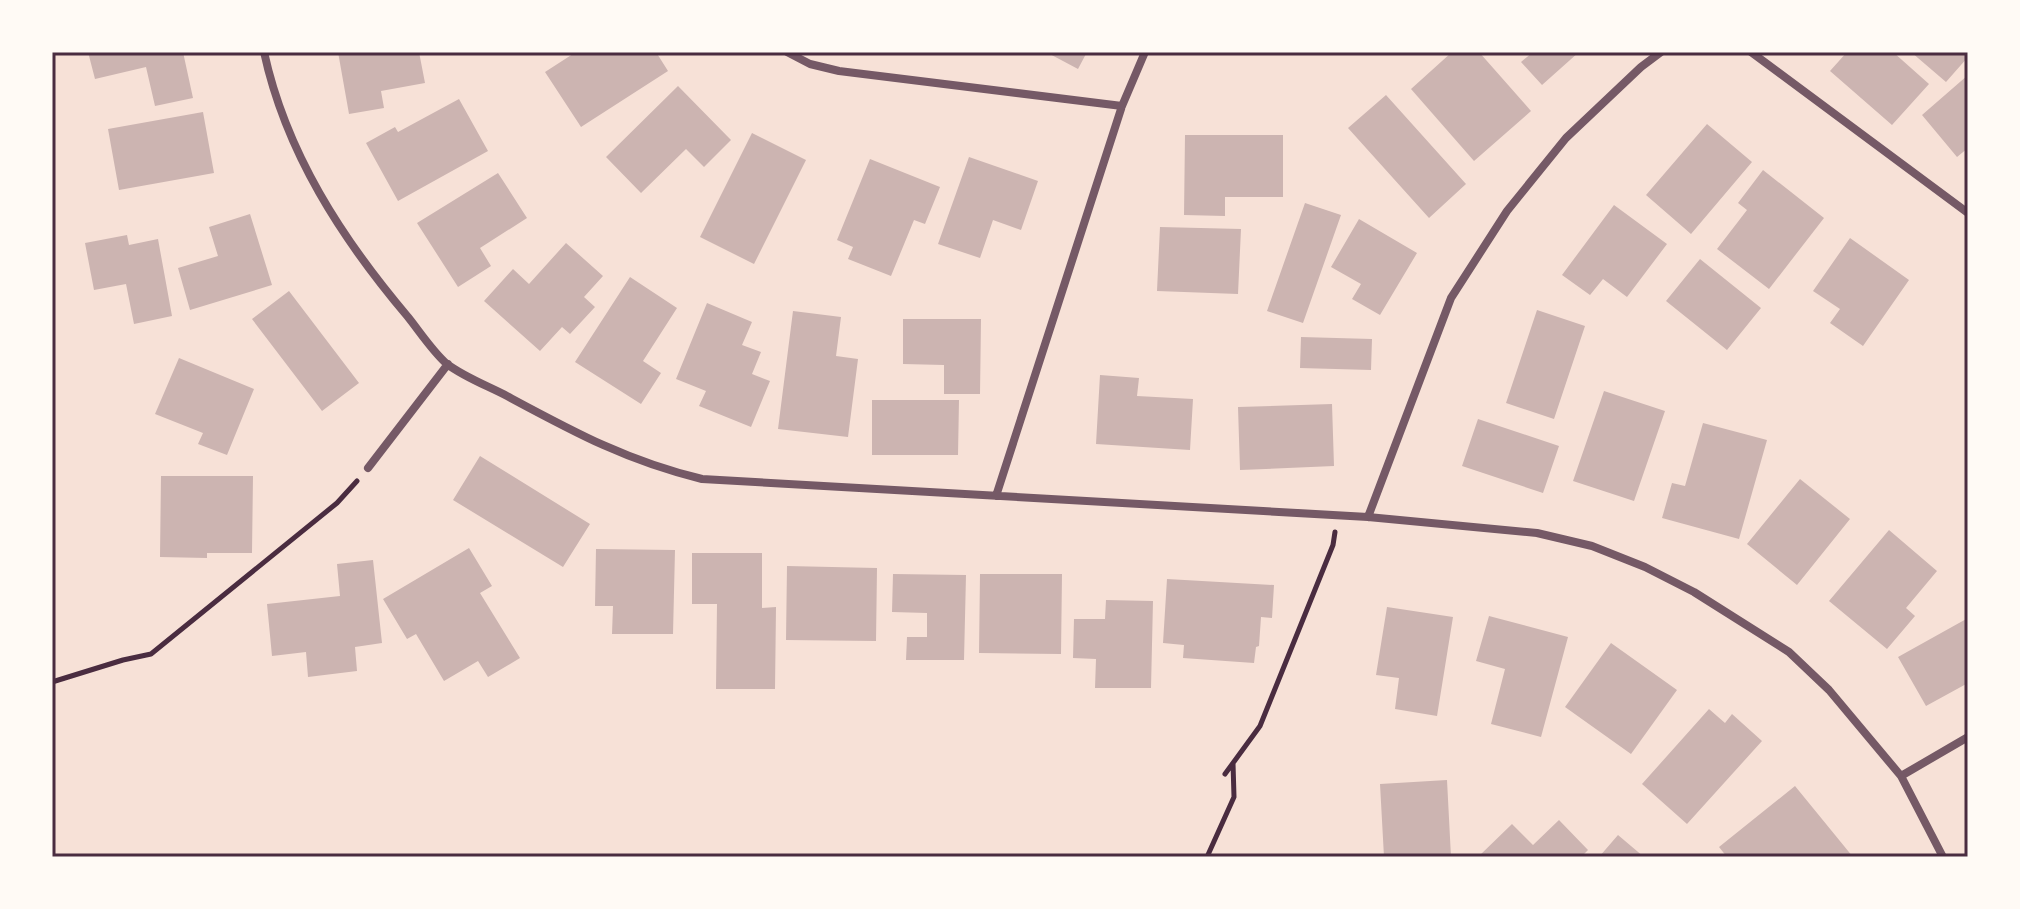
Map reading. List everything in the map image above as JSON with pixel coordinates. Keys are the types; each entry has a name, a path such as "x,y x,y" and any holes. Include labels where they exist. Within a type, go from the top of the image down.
{"street":[{"path":"264,52 272,89 304,166 337,226 383,288 448,364 596,444 661,469 702,479 1368,517 1537,533 1592,546 1645,567 1694,592 1789,652 1829,690 1901,776 1943,857"},
{"path":"787,52 810,64 839,71 1122,106"},
{"path":"996,496 1122,106 1145,52"},
{"path":"1368,517 1451,298 1507,211 1566,138 1661,52"},
{"path":"1751,52 1968,213"},
{"path":"368,468 448,364"},
{"path":"1901,776 1968,737"}],"path":[{"path":"52,682 151,654 337,503 368,468"},
{"path":"1225,774 1260,726 1333,545 1338,516"},
{"path":"1207,857 1234,797 1233,762"}],"building":[{"path":"88,52 183,52 193,98 155,106 146,67 95,79"},
{"path":"338,52 419,52 425,83 381,91 384,108 349,114"},
{"path":"576,52 656,52 668,71 581,127 545,72"},
{"path":"1046,52 1087,52 1078,69"},
{"path":"1452,52 1479,52 1531,111 1474,161 1411,89"},
{"path":"1533,52 1579,52 1542,85 1521,62"},
{"path":"1847,52 1893,52 1929,84 1892,125 1830,71"},
{"path":"1911,52 1968,52 1968,57 1946,82"},
{"path":"1968,75 1968,148 1957,157 1922,115"},
{"path":"678,86 731,140 704,167 686,149 641,193 606,157"},
{"path":"1386,95 1466,184 1429,218 1348,128"},
{"path":"459,99 488,151 398,201 366,143 395,127 398,132"},
{"path":"203,112 214,173 119,190 108,129"},
{"path":"1707,124 1752,162 1691,234 1646,195"},
{"path":"752,133 806,160 754,264 700,237"},
{"path":"1185,135 1283,135 1283,197 1225,197 1225,216 1184,215"},
{"path":"969,157 1038,181 1021,230 993,220 980,258 938,244"},
{"path":"870,159 940,187 925,224 914,220 891,276 848,259 853,247 837,240"},
{"path":"1763,170 1824,218 1769,289 1717,249 1747,210 1738,203"},
{"path":"498,173 527,218 480,248 491,266 458,287 417,223"},
{"path":"1305,203 1341,215 1303,323 1267,311"},
{"path":"1614,205 1667,244 1627,297 1603,279 1590,295 1562,275"},
{"path":"250,214 272,285 190,310 178,268 218,256 209,227"},
{"path":"1359,219 1417,253 1380,315 1352,299 1361,284 1331,267"},
{"path":"1160,227 1241,229 1238,294 1157,291"},
{"path":"127,235 129,245 158,239 172,316 134,324 126,284 94,290 85,243"},
{"path":"1850,238 1909,280 1863,346 1830,323 1840,309 1813,291"},
{"path":"566,243 603,276 584,297 595,307 570,334 562,327 540,351 484,301 513,269 529,284"},
{"path":"1700,259 1761,308 1727,350 1666,301"},
{"path":"630,277 677,308 643,361 661,373 641,404 575,362"},
{"path":"289,291 359,383 322,411 252,319"},
{"path":"707,303 752,322 742,345 761,352 752,374 770,381 751,427 699,406 706,391 676,379"},
{"path":"1537,310 1585,326 1554,419 1506,403"},
{"path":"793,311 841,317 836,356 858,359 848,437 778,429"},
{"path":"903,319 981,319 980,394 944,394 944,365 903,364"},
{"path":"1301,337 1372,339 1371,370 1300,368"},
{"path":"179,358 254,389 227,455 198,444 203,433 155,414"},
{"path":"1100,375 1139,378 1137,396 1193,399 1190,450 1096,444"},
{"path":"1604,391 1665,411 1634,501 1573,481"},
{"path":"872,400 959,400 958,455 872,455"},
{"path":"1332,404 1334,466 1240,470 1238,407"},
{"path":"1478,419 1559,446 1543,493 1462,466"},
{"path":"1703,423 1767,440 1739,539 1662,518 1672,483 1685,486"},
{"path":"480,456 590,524 563,567 453,500"},
{"path":"161,476 253,476 252,553 207,553 207,558 160,557"},
{"path":"1800,479 1850,519 1797,585 1747,544"},
{"path":"1889,530 1937,571 1906,608 1915,616 1887,649 1829,601"},
{"path":"469,548 492,586 480,593 520,658 488,677 478,661 444,681 416,634 407,639 383,599"},
{"path":"596,549 675,550 673,634 612,634 613,606 595,606"},
{"path":"692,553 762,553 762,608 776,607 775,689 716,689 717,604 692,604"},
{"path":"373,560 382,643 355,647 357,671 308,677 306,652 272,656 267,604 340,596 337,564"},
{"path":"787,566 877,568 876,641 786,640"},
{"path":"893,574 966,575 964,660 906,660 907,637 927,637 927,613 892,612"},
{"path":"980,574 1062,574 1061,654 979,653"},
{"path":"1167,579 1274,585 1272,618 1261,617 1254,663 1183,658 1184,645 1163,643"},
{"path":"1106,600 1153,601 1151,688 1095,688 1096,659 1073,658 1074,619 1105,619"},
{"path":"1387,607 1453,617 1437,716 1395,709 1399,678 1376,675"},
{"path":"1489,616 1568,637 1541,737 1491,724 1505,669 1476,661"},
{"path":"1968,618 1968,683 1926,706 1898,657"},
{"path":"1611,643 1677,690 1631,754 1565,707"},
{"path":"1709,709 1725,723 1732,714 1762,741 1687,824 1642,784"},
{"path":"1447,780 1451,857 1384,857 1380,784"},
{"path":"1795,786 1853,857 1727,857 1719,847"},
{"path":"1559,820 1588,850 1581,857 1478,857 1512,824 1533,845"},
{"path":"1618,835 1644,857 1599,857"}]}
